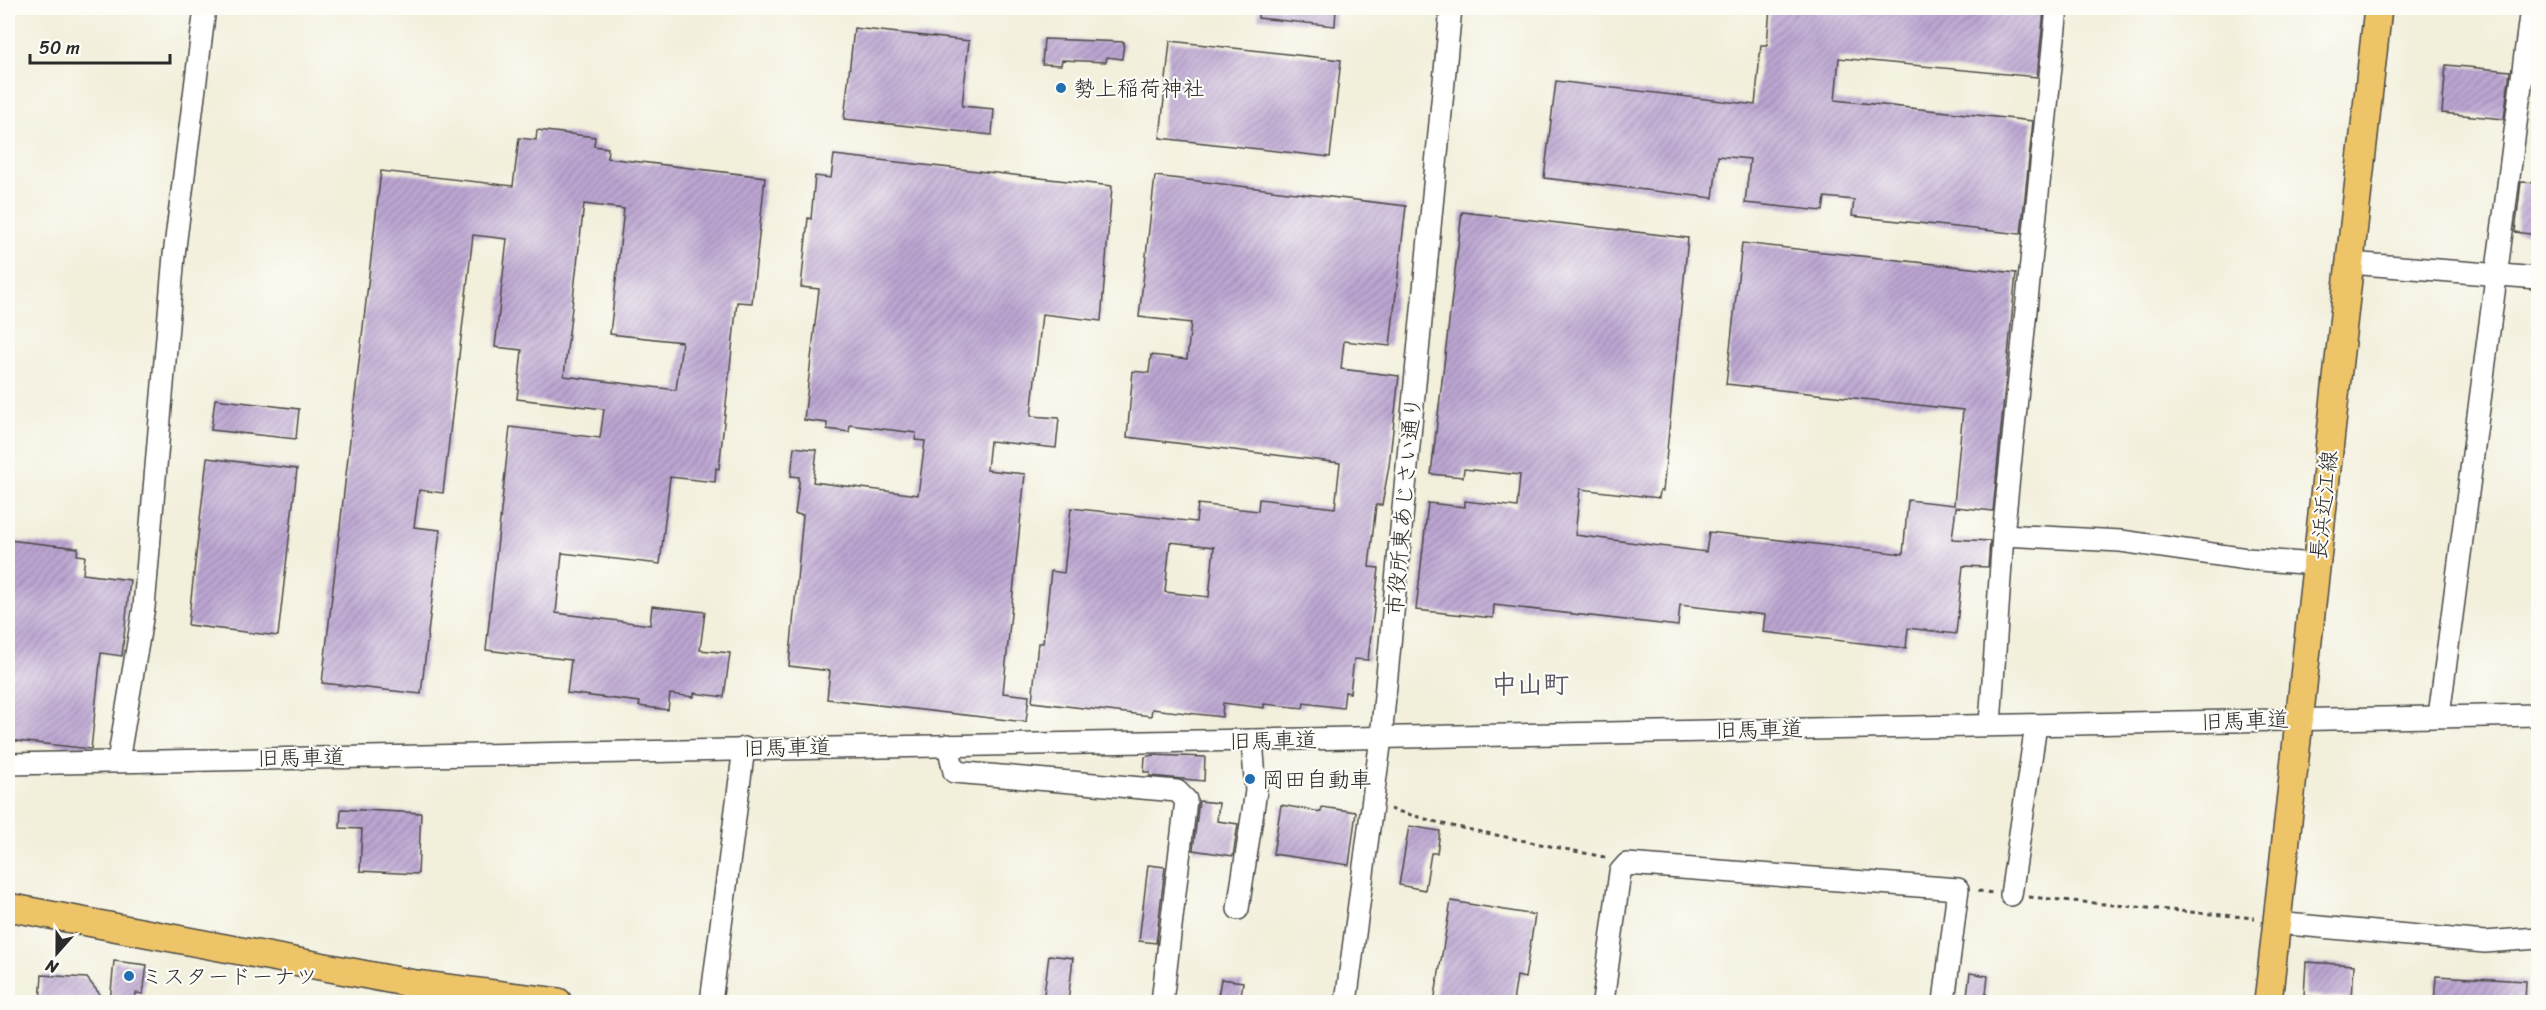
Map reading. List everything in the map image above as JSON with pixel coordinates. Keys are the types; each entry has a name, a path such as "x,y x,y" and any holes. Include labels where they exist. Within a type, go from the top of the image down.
{"main road":[{"name":"長浜近江線","path":"2268,1002 2378,8"},
{"path":"8,907 414,993 558,1002"}],"street":[{"path":"118,761 144,607 174,255 205,8"},
{"name":"市役所東あじさい通り","path":"1346,1002 1381,738 1451,8"},
{"path":"1990,724 2003,535 2057,8"},
{"path":"2439,716 2531,8"},
{"path":"2349,263 2538,278"},
{"path":"2003,535 2121,541 2247,559 2316,564"},
{"name":"旧馬車道","path":"8,764 2538,715"},
{"path":"2011,895 2036,724"},
{"path":"1238,909 1256,791 1252,740"},
{"path":"948,745 954,772 1177,790 1186,800 1162,1002"},
{"path":"711,1002 744,748"},
{"path":"1603,1002 1620,872 1627,864 1959,890 1944,1002"},
{"path":"2277,923 2485,942 2538,938"}],"path":[{"path":"1372,804 1448,825 1627,864"},
{"path":"1959,890 2267,919 2277,923"}],"building":[{"path":"1259,8 1336,8 1335,26 1258,18"},
{"path":"1770,8 2006,8 2044,11 2037,77 1839,58 1835,100 2033,121 2021,234 1852,216 1854,200 1825,197 1823,211 1745,203 1750,159 1718,156 1713,198 1544,178 1556,81 1755,105 1761,45 1767,45"},
{"path":"854,28 969,41 962,106 994,109 992,135 844,119"},
{"path":"1044,39 1124,42 1122,59 1107,57 1106,62 1062,60 1061,65 1042,64"},
{"path":"1170,41 1341,60 1330,157 1160,138"},
{"path":"2446,65 2510,71 2504,119 2442,113"},
{"path":"537,130 595,137 594,146 608,148 607,158 765,177 752,303 737,302 719,469 716,468 715,482 670,477 660,564 562,553 556,613 650,625 652,606 705,612 700,650 730,653 724,697 694,693 694,697 670,694 668,710 639,706 640,702 567,693 571,660 486,650 510,427 600,438 604,409 517,399 522,350 495,347 507,239 473,235 443,493 419,490 414,527 440,530 421,694 322,683 381,171 513,186 519,138 536,140","holes":["584,204 624,209 610,334 682,342 676,390 564,376"]},
{"path":"834,155 1112,186 1101,321 1042,314 1031,416 1059,418 1056,448 990,441 987,470 1025,474 1003,693 1029,696 1026,722 827,699 830,671 789,666 803,515 795,514 799,477 791,476 794,447 817,450 813,482 918,495 925,441 915,440 916,433 850,425 849,432 827,429 827,423 804,420 819,289 801,287 808,218 811,219 815,176 831,178"},
{"path":"1155,176 1406,206 1390,346 1344,341 1341,369 1399,376 1389,466 1382,505 1376,505 1369,567 1379,568 1368,660 1354,659 1350,693 1345,692 1343,708 1304,703 1303,708 1264,704 1264,708 1223,703 1222,717 1152,709 1151,716 1032,702 1038,643 1043,643 1051,571 1064,573 1071,508 1196,522 1198,504 1258,511 1259,499 1335,508 1340,463 1127,437 1133,371 1149,373 1151,355 1187,359 1191,323 1139,317","holes":["1170,542 1214,547 1209,597 1165,592"]},
{"path":"2521,182 2538,183 2538,235 2515,232"},
{"path":"1462,212 1688,238 1663,491 1660,491 1659,498 1580,489 1575,535 1706,552 1709,532 1903,554 1908,500 1954,505 1963,410 1726,384 1742,243 2016,273 1993,511 1956,507 1952,539 1990,541 1988,567 1963,566 1956,634 1908,628 1906,648 1763,632 1765,615 1680,605 1678,626 1494,605 1493,618 1416,610 1428,503 1465,507 1465,501 1517,507 1520,475 1464,469 1463,477 1431,474"},
{"path":"215,399 299,409 296,439 211,430"},
{"path":"207,458 297,469 278,636 188,625"},
{"path":"8,540 78,548 77,555 85,556 83,574 130,580 122,656 101,653 91,749 8,740"},
{"path":"1152,755 1205,757 1204,781 1150,776 1150,772 1144,772 1145,757"},
{"path":"1199,801 1219,803 1217,821 1238,824 1233,856 1193,850"},
{"path":"1281,805 1321,812 1322,807 1356,812 1349,865 1273,854"},
{"path":"341,809 421,813 418,874 360,871 362,829 340,828"},
{"path":"1409,826 1440,831 1437,853 1431,853 1425,890 1399,885"},
{"path":"1148,865 1165,867 1156,943 1139,941"},
{"path":"1451,901 1535,915 1525,978 1517,976 1513,1002 1434,1002"},
{"path":"1049,955 1073,958 1068,1002 1043,1002"},
{"name":"ミスタードーナツ","path":"114,961 147,965 143,994 136,993 135,1002 110,1002"},
{"path":"2306,962 2354,965 2352,999 2304,996"},
{"path":"1970,973 1988,976 1985,1002 1966,1002"},
{"path":"42,975 87,978 106,1002 40,1002"},
{"path":"2436,976 2526,981 2525,1002 2434,1002"},
{"path":"1221,979 1243,982 1240,1002 1217,1002"}],"place":[{"name":"勢上稲荷神社","path":"1061,88"},
{"name":"岡田自動車","path":"1250,779"},
{"name":"ミスタードーナツ","path":"129,976"}],"district":[{"name":"中山町","path":"1530,684"}]}
